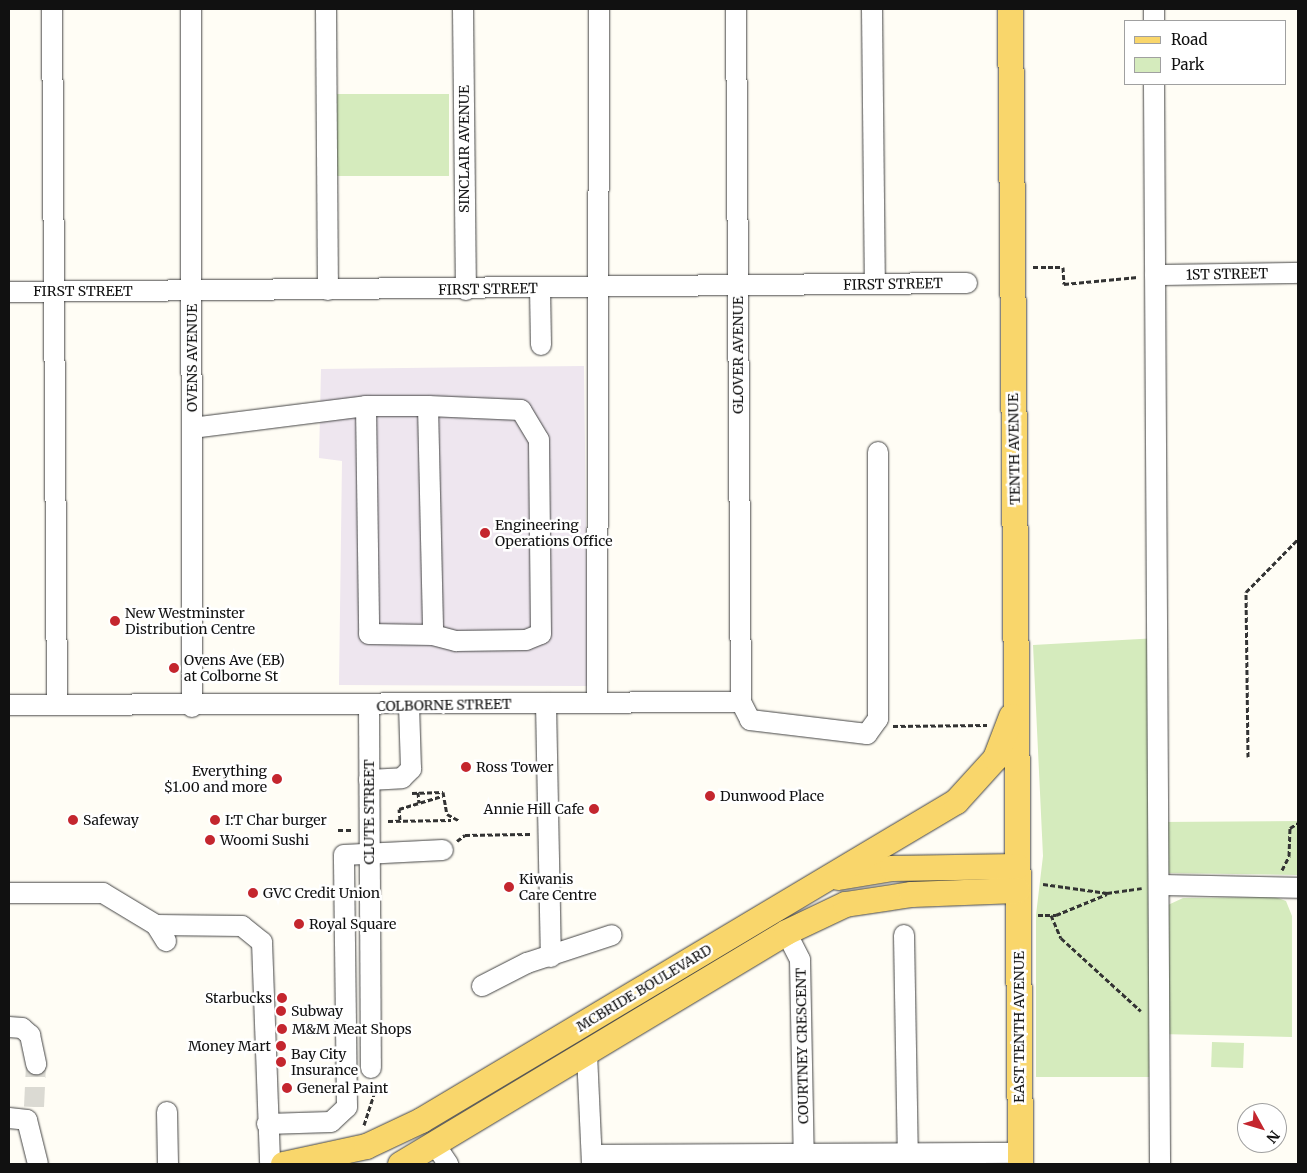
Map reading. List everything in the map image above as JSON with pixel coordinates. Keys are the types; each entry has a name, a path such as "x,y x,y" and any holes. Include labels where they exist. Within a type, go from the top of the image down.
{"main road":[{"name":"TENTH AVENUE","path":"1010,9 1017,878"},
{"path":"823,879 956,801 995,758 1016,700"},
{"name":"MCBRIDE BOULEVARD","path":"284,1164 366,1146 421,1120 823,879 892,868 1017,878"},
{"name":"MCBRIDE BOULEVARD","path":"400,1164 442,1155 587,1054 786,932 845,904 1017,878"},
{"name":"EAST TENTH AVENUE","path":"1017,878 1020,1159"}],"street":[{"path":"52,9 57,704"},
{"name":"OVENS AVENUE","path":"191,9 192,707"},
{"path":"326,9 328,290"},
{"name":"SINCLAIR AVENUE","path":"463,9 466,290"},
{"path":"597,701 598,9"},
{"name":"GLOVER AVENUE","path":"736,9 741,702"},
{"path":"872,9 874,284"},
{"path":"1154,85 1160,886 1160,1164"},
{"name":"1ST STREET","path":"1155,275 1298,273"},
{"name":"FIRST STREET","path":"9,292 466,290 738,285 967,284"},
{"path":"540,288 541,345"},
{"path":"192,428 366,406 428,406 521,410 539,440 541,634 526,640 456,641 434,634 369,634 366,406"},
{"path":"428,406 434,634"},
{"path":"741,702 750,720 871,731 878,719 878,452"},
{"name":"COLBORNE STREET","path":"9,705 57,704 192,707 546,704 597,701 741,702"},
{"path":"546,704 551,958"},
{"name":"CLUTE STREET","path":"369,705 371,1068"},
{"path":"369,780 402,778 411,769 409,705"},
{"path":"267,1124 331,1122 347,1107 344,855 369,851 443,850"},
{"path":"1160,886 1298,888"},
{"path":"9,893 103,893 161,933 242,926 262,942 267,1124 270,1164"},
{"name":"COURTNEY CRESCENT","path":"786,932 800,960 804,1158"},
{"path":"904,935 908,1158"},
{"path":"482,986 527,963 551,958 612,936"},
{"path":"9,1027 22,1028 30,1035 36,1064"},
{"path":"587,1054 592,1160 695,1158 1020,1159"},
{"path":"167,1112 168,1164"},
{"path":"23,1115 38,1164"}],"path":[{"path":"1012,266 1063,266 1064,284 1155,275"},
{"path":"1248,756 1246,592 1298,539"},
{"path":"871,731 990,725"},
{"path":"401,793 443,792 442,796 451,820"},
{"path":"400,820 399,809 442,796"},
{"path":"384,821 458,820"},
{"path":"1282,875 1289,856 1290,828 1298,823"},
{"path":"338,830 355,830"},
{"path":"443,850 466,835 549,834"},
{"path":"1043,884 1107,893"},
{"path":"1041,915 1051,915 1107,893 1160,886"},
{"path":"1051,915 1066,944 1088,959 1140,1010 1159,1015"},
{"path":"364,1127 376,1089"}],"shaded area":[{"path":"584,366 588,686 339,685 342,461 319,458 321,369"}],"green space":[{"path":"332,94 449,94 449,176 332,176"},
{"path":"1158,638 1160,822 1298,821 1298,875 1161,873 1168,905 1183,898 1275,897 1286,901 1292,916 1292,1037 1159,1034 1159,1077 1036,1077 1036,915 1043,856 1033,645"},
{"path":"1212,1042 1244,1043 1243,1068 1211,1067"}],"tunnel":[{"path":"34,1107 36,1064"}],"place":[{"name":"Engineering Operations Office","path":"485,533"},
{"name":"New Westminster Distribution Centre","path":"115,621"},
{"name":"Ovens Ave (EB) at Colborne St","path":"174,668"},
{"name":"Ross Tower","path":"466,767"},
{"name":"Everything $1.00 and more","path":"277,779"},
{"name":"Dunwood Place","path":"710,796"},
{"name":"Annie Hill Cafe","path":"594,809"},
{"name":"Safeway","path":"73,820"},
{"name":"I:T Char burger","path":"215,820"},
{"name":"Woomi Sushi","path":"210,840"},
{"name":"Kiwanis Care Centre","path":"509,887"},
{"name":"GVC Credit Union","path":"253,893"},
{"name":"Royal Square","path":"299,924"},
{"name":"Starbucks","path":"282,998"},
{"name":"Subway","path":"281,1011"},
{"name":"M&M Meat Shops","path":"282,1029"},
{"name":"Money Mart","path":"281,1046"},
{"name":"Bay City Insurance","path":"281,1062"},
{"name":"General Paint","path":"287,1088"}]}
